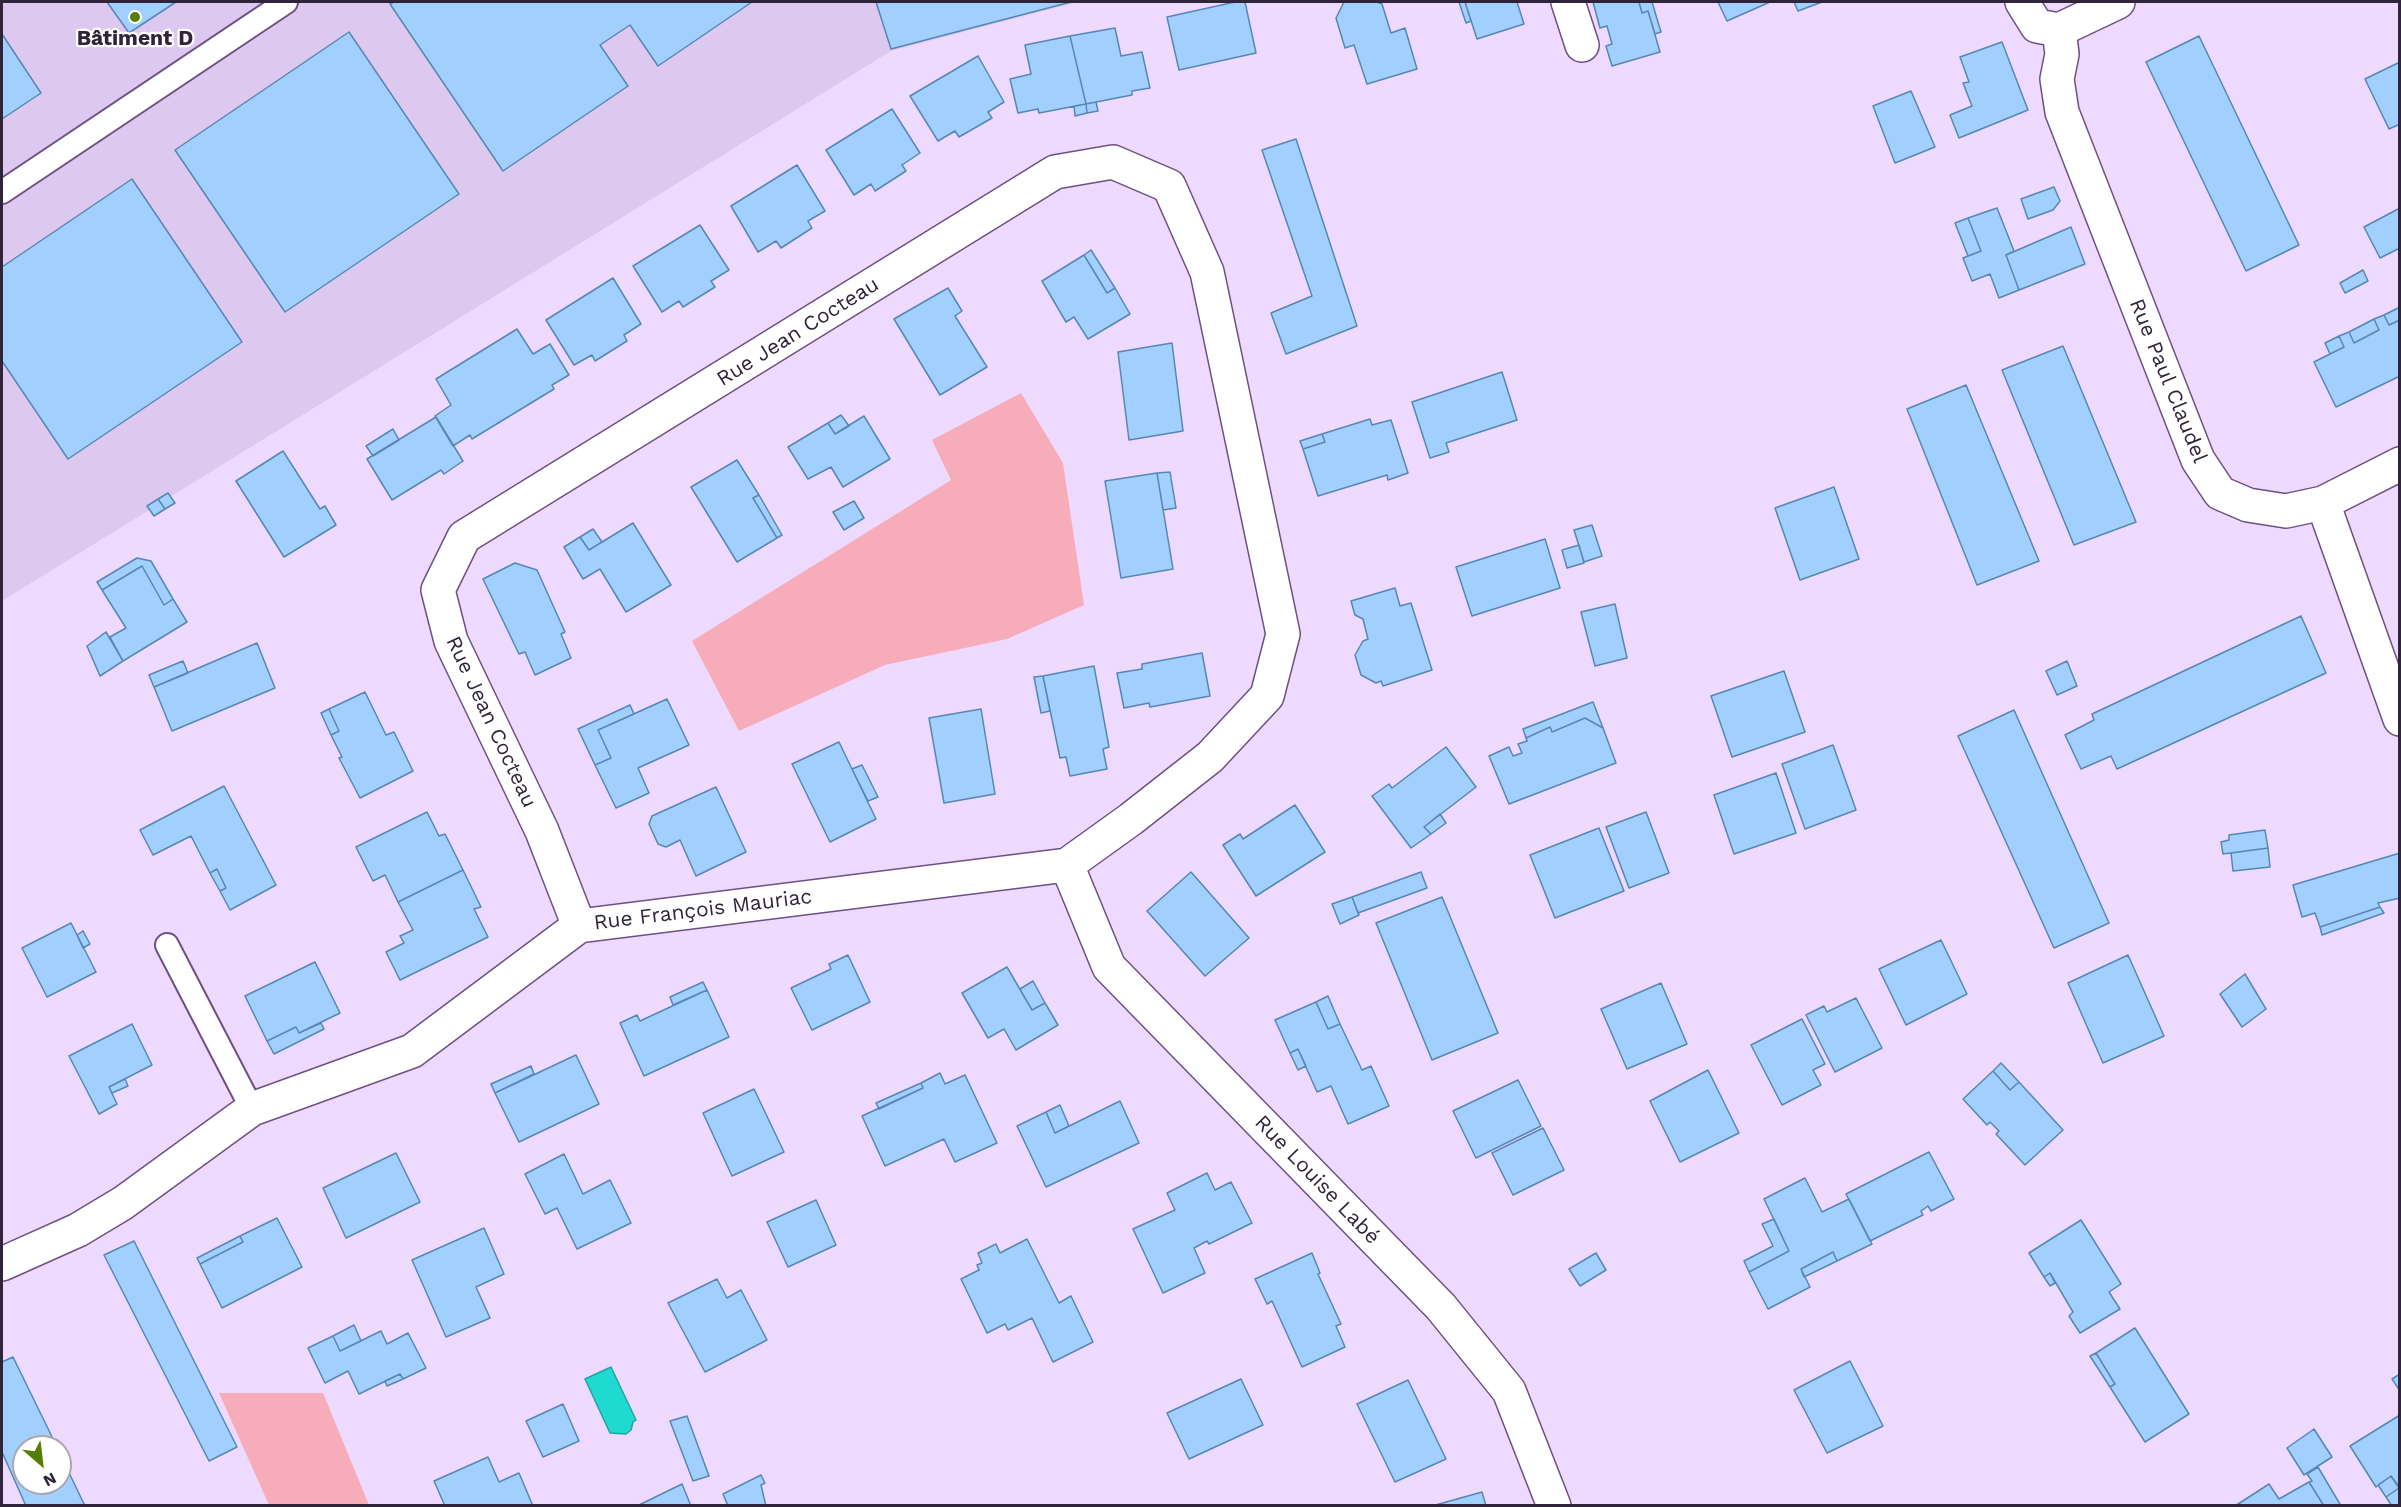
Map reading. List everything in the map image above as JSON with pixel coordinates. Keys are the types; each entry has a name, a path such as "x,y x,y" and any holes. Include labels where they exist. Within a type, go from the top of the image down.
{"street":[{"path":"1568,2 1582,45"},
{"path":"2022,2 2037,26 2059,30 2118,2"},
{"name":"Rue Paul Claudel","path":"2059,30 2062,54 2057,79 2062,112 2198,460 2220,493 2248,505 2286,511 2323,503 2400,464"},
{"name":"Rue Jean Cocteau","path":"579,926 542,831 452,641 438,590 464,537 1055,172 1113,162 1169,186 1206,272 1267,566"},
{"path":"2323,503 2400,719"},
{"name":"Rue François Mauriac","path":"2,1264 78,1230 123,1203 252,1109 412,1051 579,926 1067,865 1131,819 1210,757 1267,696 1283,634 1267,566"},
{"name":"Rue Louise Labé","path":"1067,865 1109,967 1441,1307 1509,1391 1554,1506"}],"lane":[{"path":"2,192 286,2"},
{"path":"166,945 252,1109"}],"shaded area":[{"path":"2,2 1078,2 891,51 2,601"},
{"path":"1021,393 1063,463 1084,605 1007,639 885,665 739,731 692,641 951,480 932,440"},
{"path":"611,1367 636,1420 626,1434 610,1433 585,1379"},
{"path":"219,1393 323,1393 369,1505 269,1505"}],"building":[{"name":"Bâtiment D","path":"107,2 176,2 129,33"},
{"path":"394,2 752,2 658,66 630,25 600,45 628,86 503,171 390,4"},
{"path":"876,2 1071,2 891,49"},
{"path":"1235,2 1245,2 1256,53 1179,70 1167,17"},
{"path":"1344,2 1382,4 1391,33 1405,28 1417,69 1367,84 1354,45 1345,48 1336,18"},
{"path":"1459,2 1465,2 1471,21 1466,23"},
{"path":"1465,2 1517,2 1524,24 1477,39"},
{"path":"1593,2 1639,2 1642,13 1648,11 1660,52 1612,66 1606,46 1612,44 1607,26 1600,28"},
{"path":"1639,2 1652,2 1661,32 1655,34 1648,11 1642,13"},
{"path":"1718,2 1770,2 1727,21"},
{"path":"1794,2 1822,2 1798,11"},
{"path":"1115,28 1121,56 1142,52 1150,88 1132,91 1132,95 1086,104 1070,36"},
{"path":"349,32 459,194 285,312 175,150"},
{"path":"2,34 41,93 2,119"},
{"path":"1070,36 1086,104 1039,113 1038,109 1018,113 1010,79 1031,74 1025,45"},
{"path":"2199,36 2299,245 2246,271 2146,62"},
{"path":"2002,42 2028,110 1959,138 1950,115 1972,106 1963,83 1969,82 1960,57"},
{"path":"978,56 1004,102 988,112 992,118 959,137 955,131 938,141 910,96"},
{"path":"2400,62 2400,124 2389,129 2365,79"},
{"path":"1911,91 1935,147 1895,163 1873,106"},
{"path":"1096,102 1098,111 1087,113 1086,104"},
{"path":"1086,104 1087,113 1075,116 1074,106"},
{"path":"892,109 920,153 902,165 906,171 875,191 871,184 854,195 826,150"},
{"path":"1296,139 1357,326 1286,354 1271,313 1312,296 1262,150"},
{"path":"797,165 825,211 808,221 812,228 781,248 776,241 758,252 731,206"},
{"path":"132,179 242,342 68,459 2,361 2,267"},
{"path":"2054,187 2060,201 2053,210 2028,219 2021,199"},
{"path":"1997,208 2014,251 2006,255 2019,290 1999,298 1990,274 1972,281 1963,258 1981,251 1968,218"},
{"path":"2400,208 2400,248 2380,258 2364,227"},
{"path":"1968,218 1981,251 1968,256 1955,223"},
{"path":"700,225 729,270 711,281 715,287 683,307 679,301 662,312 633,266"},
{"path":"2071,227 2085,264 2019,290 2006,255"},
{"path":"1091,250 1115,288 1107,293 1084,255"},
{"path":"1084,255 1107,293 1115,288 1130,314 1088,339 1074,317 1066,322 1042,281"},
{"path":"2363,270 2368,281 2345,293 2340,283"},
{"path":"613,278 641,324 624,335 627,341 595,361 592,355 574,365 546,320"},
{"path":"948,288 962,311 955,316 987,367 940,395 894,319"},
{"path":"2400,307 2400,320 2389,325 2384,315"},
{"path":"2384,315 2389,325 2400,320 2400,376 2336,407 2314,362 2344,347 2339,336 2349,332 2354,343 2379,330 2374,319"},
{"path":"2374,319 2379,330 2354,343 2349,332"},
{"path":"517,329 533,354 550,344 569,375 552,385 554,389 472,439 470,435 453,446 435,416 451,405 436,379"},
{"path":"2339,336 2344,347 2330,354 2325,343"},
{"path":"1172,343 1183,431 1129,440 1118,352"},
{"path":"2063,346 2136,522 2074,545 2002,370"},
{"path":"1502,372 1517,420 1446,443 1449,452 1430,458 1412,402"},
{"path":"1966,385 2039,561 1977,585 1907,409"},
{"path":"841,415 849,426 835,434 828,423"},
{"path":"864,416 890,459 843,487 831,467 808,479 788,447 828,423 835,434"},
{"path":"436,417 463,461 444,474 441,470 392,500 367,459"},
{"path":"1370,419 1372,425 1391,420 1408,473 1388,480 1387,475 1318,496 1303,449 1325,442 1322,434"},
{"path":"393,429 399,440 373,456 366,446"},
{"path":"1322,434 1325,442 1303,449 1300,441"},
{"path":"283,451 320,509 325,506 336,525 284,557 236,481"},
{"path":"737,460 759,495 753,498 777,538 737,562 691,487"},
{"path":"1170,472 1176,508 1163,510 1157,473"},
{"path":"1157,473 1173,569 1121,578 1105,481"},
{"path":"1834,487 1859,559 1800,580 1775,508"},
{"path":"168,493 175,503 165,509 158,499"},
{"path":"759,495 782,535 777,538 753,498"},
{"path":"158,499 165,509 154,516 147,506"},
{"path":"854,501 864,518 844,530 833,512"},
{"path":"633,523 671,585 626,612 600,569 583,579 564,547 580,537 589,550"},
{"path":"1592,525 1602,556 1584,562 1574,530"},
{"path":"593,529 602,542 589,550 580,537"},
{"path":"1545,539 1560,588 1472,616 1456,567"},
{"path":"1579,545 1584,563 1567,568 1562,550"},
{"path":"137,558 151,561 173,599 164,605 142,566 102,590 97,582"},
{"path":"515,563 537,570 565,632 561,634 571,658 535,675 525,652 519,654 483,579"},
{"path":"142,566 164,605 173,599 187,622 123,661 110,637 126,628 102,590"},
{"path":"1395,588 1400,606 1411,603 1432,670 1383,686 1381,681 1376,683 1361,675 1355,655 1363,641 1368,639 1363,619 1355,615 1351,601"},
{"path":"1615,604 1627,658 1595,666 1581,612"},
{"path":"2301,616 2326,673 2117,769 2111,756 2081,769 2065,735 2094,720 2092,714"},
{"path":"106,632 123,661 100,676 87,646"},
{"path":"257,643 275,688 172,731 154,687"},
{"path":"1202,653 1210,696 1150,707 1149,703 1124,708 1117,673 1142,669 1142,664"},
{"path":"183,661 188,673 154,687 149,675"},
{"path":"2067,661 2077,686 2057,695 2046,671"},
{"path":"1094,666 1109,747 1103,749 1107,769 1070,776 1066,757 1060,758 1043,676"},
{"path":"1784,671 1805,732 1732,757 1711,696"},
{"path":"1043,676 1050,711 1041,713 1034,677"},
{"path":"365,692 386,735 394,732 413,771 360,798 339,758 342,757 331,735 339,731 329,709"},
{"path":"667,699 689,745 638,768 649,793 616,808 595,765 611,758 598,730"},
{"path":"1593,702 1603,728 1585,718 1552,732 1550,727 1526,738 1523,729"},
{"path":"630,705 634,714 598,730 611,758 595,765 578,729"},
{"path":"329,709 339,731 331,735 321,713"},
{"path":"981,709 995,794 944,803 929,718"},
{"path":"2014,710 2109,923 2054,948 1958,736"},
{"path":"1585,718 1603,728 1616,763 1509,804 1489,756 1509,747 1513,756 1522,753 1518,744 1527,741 1526,738 1550,727 1552,732"},
{"path":"839,742 876,819 830,842 792,764"},
{"path":"1833,745 1856,810 1805,829 1782,764"},
{"path":"1446,747 1476,787 1424,827 1431,834 1411,848 1372,796 1389,784 1392,788"},
{"path":"862,765 878,797 868,801 852,769"},
{"path":"1776,773 1796,833 1734,854 1714,795"},
{"path":"224,786 276,885 230,910 220,891 226,888 217,869 210,873 191,836 153,855 140,830"},
{"path":"716,787 746,852 696,876 680,840 666,847 658,844 649,824 652,816"},
{"path":"1295,805 1325,852 1256,896 1223,845 1240,834 1243,839"},
{"path":"427,812 439,836 445,834 463,870 398,902 385,875 373,881 356,847"},
{"path":"1646,812 1669,873 1629,888 1606,827"},
{"path":"1440,814 1446,823 1431,834 1424,827"},
{"path":"1599,828 1624,891 1555,918 1530,855"},
{"path":"2265,830 2268,848 2223,854 2221,842 2229,840 2229,835"},
{"path":"2268,848 2270,867 2233,871 2231,853"},
{"path":"2400,853 2400,898 2378,903 2380,907 2320,927 2315,913 2302,917 2293,885"},
{"path":"217,869 226,888 220,891 210,873"},
{"path":"463,870 481,907 474,909 488,937 400,980 386,952 404,943 400,936 413,930 398,902"},
{"path":"1191,872 1249,938 1205,976 1147,911"},
{"path":"1421,872 1427,888 1358,913 1352,897"},
{"path":"1352,897 1359,915 1340,924 1332,904"},
{"path":"1442,897 1498,1033 1432,1060 1376,923"},
{"path":"2380,907 2384,913 2322,935 2320,927"},
{"path":"71,923 96,972 47,997 22,948"},
{"path":"83,931 90,944 83,948 77,935"},
{"path":"1941,940 1967,994 1906,1025 1879,969"},
{"path":"848,955 870,1002 812,1030 791,988 831,969 829,964"},
{"path":"2128,955 2164,1036 2103,1063 2068,983"},
{"path":"315,962 340,1013 299,1033 296,1027 267,1041 245,996"},
{"path":"1007,967 1032,1010 1045,1003 1058,1025 1016,1050 1004,1029 988,1038 962,993"},
{"path":"2245,974 2266,1009 2242,1027 2220,994"},
{"path":"1033,981 1045,1003 1032,1010 1020,989"},
{"path":"703,982 707,990 673,1005 670,997"},
{"path":"1661,983 1687,1044 1627,1069 1601,1009"},
{"path":"707,990 729,1037 644,1076 620,1023 637,1015 640,1021"},
{"path":"1328,996 1340,1024 1328,1029 1316,1002"},
{"path":"1856,998 1882,1048 1835,1072 1806,1015 1824,1006 1827,1012"},
{"path":"1316,1002 1328,1029 1340,1024 1362,1070 1371,1066 1389,1106 1348,1124 1331,1086 1317,1092 1298,1049 1290,1053 1275,1020"},
{"path":"1802,1019 1825,1064 1813,1070 1821,1085 1782,1105 1751,1045"},
{"path":"321,1023 324,1029 274,1054 267,1041 296,1027 299,1033"},
{"path":"132,1024 152,1065 109,1087 117,1104 99,1114 69,1056"},
{"path":"1298,1049 1306,1066 1298,1070 1290,1053"},
{"path":"576,1055 599,1104 519,1142 495,1093"},
{"path":"2001,1063 2019,1082 2010,1090 1993,1071"},
{"path":"531,1066 534,1074 495,1093 491,1084"},
{"path":"1708,1070 1739,1133 1680,1162 1650,1101"},
{"path":"1993,1071 2010,1090 2019,1082 2063,1130 2025,1165 1996,1134 1999,1131 1990,1122 1987,1125 1963,1099"},
{"path":"940,1073 945,1084 965,1075 997,1143 955,1162 944,1139 885,1166 862,1116 923,1088 921,1083"},
{"path":"125,1079 128,1086 112,1093 109,1087"},
{"path":"1518,1080 1541,1126 1476,1158 1453,1111"},
{"path":"921,1083 923,1088 879,1109 876,1103"},
{"path":"754,1089 784,1152 732,1176 703,1113"},
{"path":"1120,1101 1139,1143 1046,1187 1017,1126 1046,1112 1055,1133"},
{"path":"1060,1105 1069,1126 1055,1133 1046,1112"},
{"path":"1543,1128 1564,1170 1513,1195 1492,1153"},
{"path":"1929,1152 1954,1199 1931,1211 1928,1206 1921,1211 1923,1215 1870,1241 1846,1194"},
{"path":"396,1153 420,1202 346,1238 323,1188"},
{"path":"564,1154 583,1194 610,1180 631,1223 577,1249 557,1208 545,1214 525,1174"},
{"path":"1207,1173 1215,1190 1231,1182 1252,1223 1209,1244 1207,1241 1194,1248 1205,1273 1163,1293 1133,1229 1175,1210 1167,1193"},
{"path":"1805,1178 1822,1212 1849,1199 1872,1244 1837,1261 1833,1252 1801,1269 1810,1287 1768,1309 1749,1272 1789,1251 1764,1199"},
{"path":"816,1200 836,1245 788,1267 767,1222"},
{"path":"277,1218 302,1267 222,1308 200,1264 243,1242 240,1236"},
{"path":"1774,1219 1789,1251 1749,1272 1744,1261 1773,1246 1762,1224"},
{"path":"2081,1220 2121,1284 2109,1292 2120,1309 2080,1333 2069,1316 2073,1312 2050,1273 2044,1277 2029,1253"},
{"path":"484,1228 504,1274 476,1287 490,1318 446,1337 412,1260"},
{"path":"240,1236 243,1242 200,1264 197,1258"},
{"path":"1027,1239 1059,1303 1071,1296 1093,1342 1053,1362 1032,1318 1008,1330 1005,1324 987,1333 961,1279 979,1270 977,1265 982,1263 978,1253 996,1244 1000,1253"},
{"path":"134,1241 237,1447 209,1461 104,1255"},
{"path":"1833,1252 1837,1261 1804,1277 1801,1269"},
{"path":"1312,1253 1320,1273 1318,1274 1341,1324 1336,1326 1345,1347 1302,1367 1272,1301 1267,1304 1255,1279"},
{"path":"1596,1253 1606,1270 1580,1286 1569,1269"},
{"path":"2050,1273 2055,1283 2050,1286 2044,1277"},
{"path":"717,1279 727,1298 741,1290 767,1340 705,1372 668,1303"},
{"path":"354,1325 361,1341 340,1351 333,1336"},
{"path":"2135,1328 2189,1414 2145,1442 2110,1387 2115,1384 2096,1353"},
{"path":"381,1331 387,1344 408,1333 426,1368 403,1379 400,1374 359,1394 348,1371 325,1383 308,1348 333,1336 340,1351"},
{"path":"2096,1353 2115,1384 2110,1387 2090,1356"},
{"path":"13,1357 51,1435 12,1435 12,1474 2,1452 2,1362"},
{"path":"1850,1361 1883,1426 1827,1453 1794,1390"},
{"path":"400,1374 403,1379 387,1386 385,1381"},
{"path":"2400,1374 2400,1391 2392,1379"},
{"path":"1241,1379 1263,1425 1189,1459 1167,1413"},
{"path":"1408,1380 1446,1459 1395,1482 1357,1404"},
{"path":"563,1404 579,1441 543,1457 526,1421"},
{"path":"2400,1415 2400,1482 2397,1484 2391,1476 2376,1487 2350,1446"},
{"path":"687,1416 709,1476 693,1481 670,1421"},
{"path":"2314,1429 2332,1457 2304,1475 2287,1448"},
{"path":"488,1457 499,1482 519,1473 533,1506 445,1506 434,1481"},
{"path":"2318,1467 2341,1506 2324,1506 2309,1482 2312,1481 2307,1474"},
{"path":"761,1475 765,1483 761,1485 766,1506 728,1506 723,1494"},
{"path":"2391,1476 2397,1484 2400,1482 2400,1506 2392,1506 2386,1497 2399,1488"},
{"path":"2391,1476 2399,1488 2386,1497 2378,1485"},
{"path":"72,1479 85,1506 26,1506 21,1495 72,1495"},
{"path":"2309,1482 2324,1506 2235,1506 2269,1484 2279,1499"},
{"path":"682,1484 691,1506 637,1506"},
{"path":"1482,1492 1486,1506 1432,1506"}],"place":[{"name":"Bâtiment D","path":"135,17"}]}
